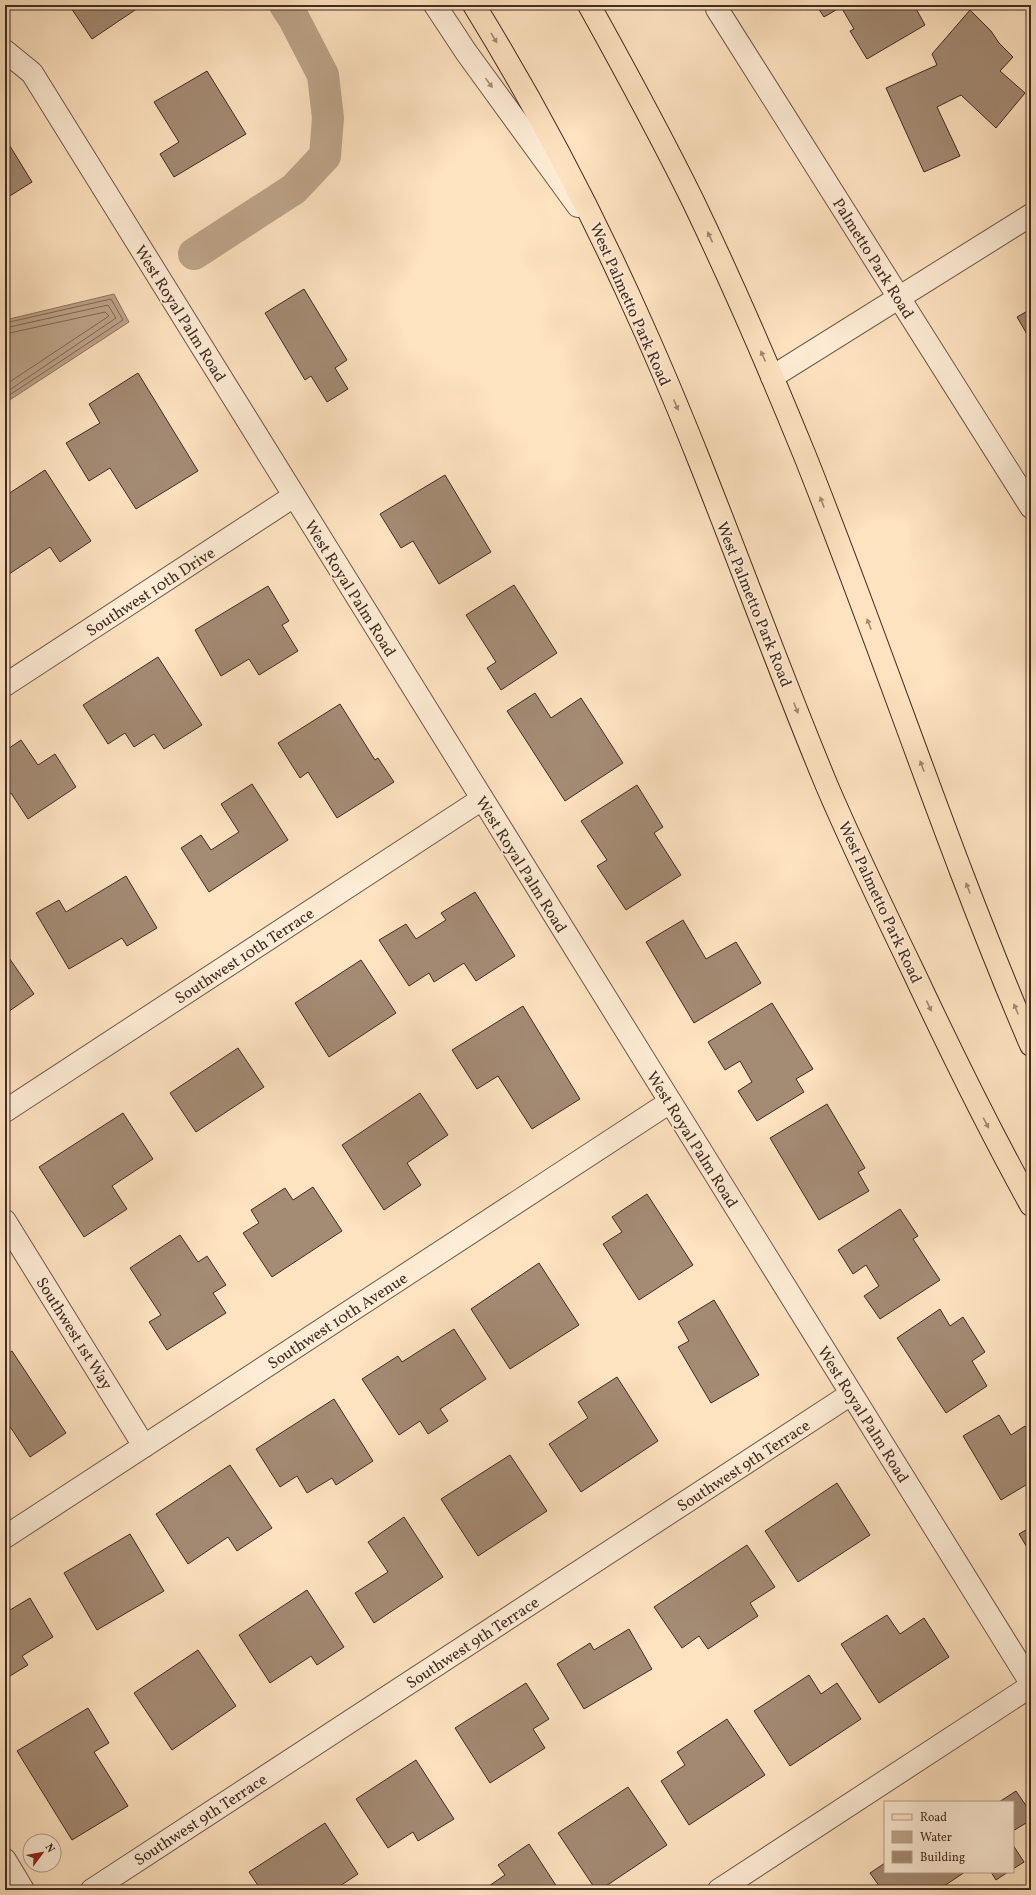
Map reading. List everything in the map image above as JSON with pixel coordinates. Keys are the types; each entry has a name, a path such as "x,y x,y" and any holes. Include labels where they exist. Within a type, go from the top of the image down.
{"main road":[{"name":"West Palmetto Park Road","path":"474,5 550,138 601,237 645,330 828,788 875,894 971,1093 1031,1205"},
{"path":"588,5 640,97 693,200 772,377 805,456 883,660 997,966 1031,1045"}],"street":[{"path":"435,5 466,52 601,237"},
{"name":"Palmetto Park Road","path":"718,8 1031,507"},
{"name":"West Royal Palm Road","path":"5,51 32,73 1031,1684"},
{"path":"772,377 1031,215"},
{"name":"Southwest 10th Drive","path":"5,685 294,496"},
{"name":"Southwest 10th Terrace","path":"5,1111 482,799"},
{"name":"Southwest 10th Avenue","path":"5,1537 670,1102"},
{"name":"Southwest 1st Way","path":"5,1221 144,1446"},
{"name":"Southwest 9th Terrace","path":"92,1890 851,1394"},
{"path":"719,1890 1031,1684"},
{"path":"5,1860 23,1890"}],"water":[{"path":"114,294 129,322 5,403 5,320"}],"building":[{"path":"69,5 141,5 141,6 92,39"},
{"path":"816,5 914,5 925,25 867,59 850,31 854,29 841,7 824,17"},
{"path":"970,10 991,31 999,43 1013,57 1000,71 1025,93 996,128 961,95 937,107 960,156 924,172 886,88 937,65 932,54"},
{"path":"207,71 246,134 174,177 160,154 179,142 154,102"},
{"path":"5,138 32,182 5,199"},
{"path":"304,289 347,360 335,368 348,389 327,402 311,376 305,380 265,313"},
{"path":"1031,309 1031,341 1017,317"},
{"path":"138,373 198,471 136,509 110,468 89,481 66,443 100,423 89,404"},
{"path":"45,470 91,541 60,562 50,547 6,576 5,496"},
{"path":"445,475 491,552 439,584 413,541 401,548 380,514"},
{"path":"514,585 557,653 501,690 487,668 496,662 466,615"},
{"path":"268,586 289,621 282,625 298,651 259,675 249,659 221,676 195,630"},
{"path":"158,657 202,725 164,749 154,734 134,747 125,733 108,744 83,705"},
{"path":"535,693 551,718 581,698 623,763 565,801 507,711"},
{"path":"340,704 375,760 378,758 394,782 337,818 308,772 300,778 278,743"},
{"path":"21,740 38,765 55,754 76,787 28,819 11,793 5,796 5,751"},
{"path":"252,784 288,840 209,892 181,848 201,835 211,850 239,832 221,804"},
{"path":"637,785 663,827 654,833 681,875 626,910 597,866 607,860 581,821"},
{"path":"126,876 157,928 127,946 122,938 69,969 36,913 59,900 66,912"},
{"path":"475,892 515,956 476,981 464,963 434,982 429,973 409,986 379,940 406,924 416,939 446,920 441,913"},
{"path":"683,920 706,959 736,942 761,983 694,1023 646,942"},
{"path":"5,952 34,994 5,1014"},
{"path":"361,960 396,1013 329,1057 295,1003"},
{"path":"772,1003 813,1069 796,1079 804,1092 757,1121 738,1091 752,1082 740,1061 725,1070 708,1042"},
{"path":"523,1006 580,1099 532,1129 498,1076 477,1089 452,1050"},
{"path":"238,1048 264,1087 196,1132 170,1093"},
{"path":"420,1093 448,1135 407,1163 421,1185 384,1210 342,1145"},
{"path":"827,1104 865,1168 858,1172 869,1191 819,1220 770,1138"},
{"path":"123,1113 153,1159 112,1186 127,1209 84,1237 39,1167"},
{"path":"313,1187 342,1231 272,1277 243,1233 259,1223 251,1210 285,1188 293,1200"},
{"path":"647,1194 693,1265 639,1300 603,1244 622,1232 612,1217"},
{"path":"900,1209 918,1236 913,1239 940,1280 880,1319 864,1296 879,1286 866,1265 853,1274 838,1250"},
{"path":"180,1235 198,1262 207,1256 226,1285 213,1293 226,1313 167,1350 149,1322 161,1315 130,1268"},
{"path":"539,1263 579,1325 510,1369 471,1309"},
{"path":"714,1300 759,1375 711,1403 678,1347 689,1341 678,1322"},
{"path":"940,1309 950,1326 963,1317 985,1352 972,1361 987,1386 946,1413 897,1338"},
{"path":"454,1329 486,1379 440,1409 448,1421 428,1434 420,1421 399,1435 362,1379 398,1356 402,1362"},
{"path":"12,1351 66,1433 30,1457 5,1419 5,1355"},
{"path":"617,1377 658,1441 581,1492 549,1444 588,1418 578,1402"},
{"path":"334,1399 373,1461 336,1485 332,1478 307,1493 297,1476 280,1487 256,1449"},
{"path":"999,1415 1011,1435 1025,1426 1031,1436 1031,1482 1001,1500 963,1436"},
{"path":"510,1455 547,1511 478,1556 441,1499"},
{"path":"230,1465 272,1528 237,1551 228,1537 188,1564 156,1514"},
{"path":"837,1483 870,1535 798,1582 765,1531"},
{"path":"404,1517 443,1577 374,1623 355,1593 388,1572 368,1542"},
{"path":"1031,1527 1031,1554 1019,1534"},
{"path":"130,1534 164,1591 97,1630 64,1573"},
{"path":"747,1545 775,1587 750,1603 758,1616 708,1649 699,1636 682,1648 654,1607"},
{"path":"307,1590 344,1647 317,1665 311,1656 270,1683 239,1635"},
{"path":"30,1598 53,1637 22,1656 28,1665 5,1679 5,1613"},
{"path":"887,1615 900,1634 924,1618 949,1657 879,1703 841,1644"},
{"path":"629,1629 652,1669 584,1709 557,1664 590,1643 594,1650"},
{"path":"198,1650 236,1706 172,1750 134,1693"},
{"path":"809,1675 821,1694 837,1683 861,1719 790,1766 754,1711"},
{"path":"526,1683 549,1719 533,1729 545,1748 490,1783 455,1728"},
{"path":"88,1708 109,1743 94,1752 128,1806 72,1840 17,1751"},
{"path":"727,1719 765,1775 689,1825 661,1781 685,1765 677,1752"},
{"path":"416,1760 454,1819 418,1841 413,1832 388,1848 356,1799"},
{"path":"628,1787 667,1845 600,1890 596,1890 558,1833"},
{"path":"1016,1791 1031,1813 1031,1820 1014,1830 1014,1801 1001,1801"},
{"path":"325,1823 358,1874 334,1890 261,1890 249,1872"},
{"path":"529,1844 559,1890 483,1890 505,1875 498,1865"},
{"path":"1014,1847 1024,1862 1014,1868"},
{"path":"884,1864 884,1873 964,1873 938,1890 882,1890 870,1873"},
{"path":"992,1873 1006,1873 996,1880"}],"waterway":[{"path":"194,254 294,189 325,156 328,118 323,75 293,17 285,5"}]}
